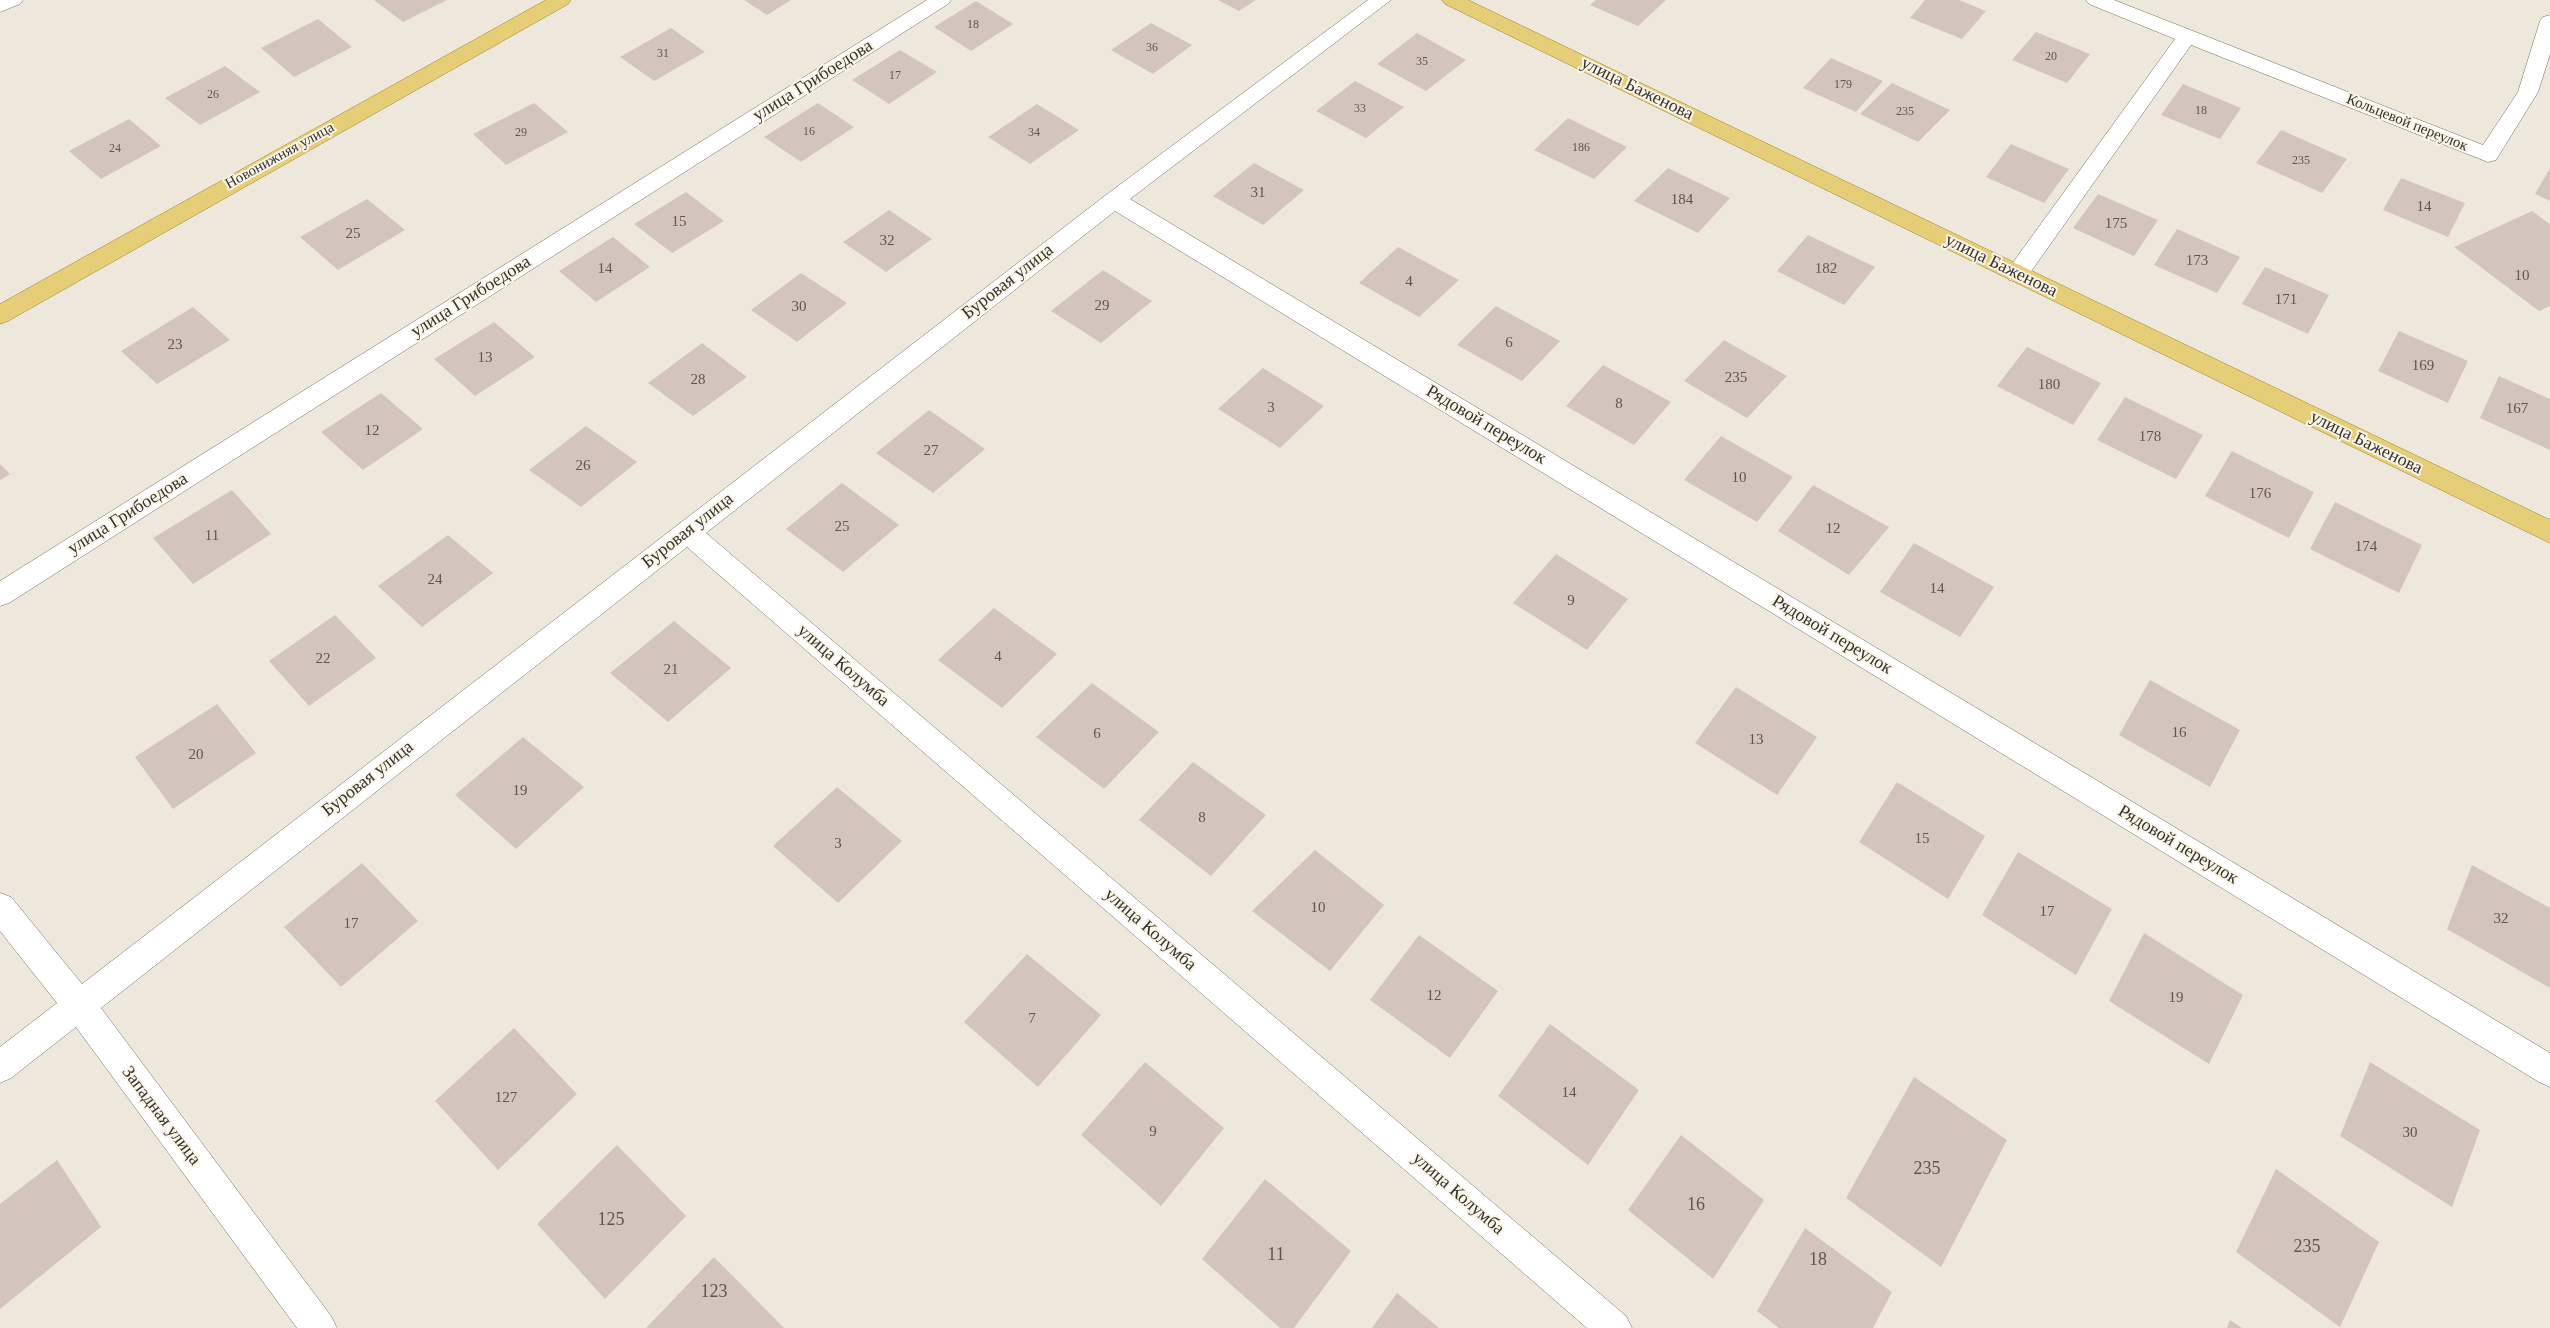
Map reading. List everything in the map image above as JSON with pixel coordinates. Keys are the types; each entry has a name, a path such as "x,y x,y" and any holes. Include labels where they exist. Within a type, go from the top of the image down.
{"main road":[{"name":"Новонижняя улица","path":"0,315 561,0"},
{"name":"улица Баженова","path":"1452,0 2550,532"}],"street":[{"path":"0,6 13,0"},
{"name":"улица Грибоедова","path":"0,595 941,0"},
{"name":"Буровая улица","path":"0,1067 78,1004 1114,200 1381,0"},
{"name":"Кольцевой переулок","path":"2096,0 2488,155 2528,92 2550,21"},
{"path":"2017,274 2188,35"},
{"name":"Рядовой переулок","path":"1114,200 2550,1071"},
{"name":"улица Колумба","path":"687,532 1614,1328"},
{"name":"Западная улица","path":"0,907 78,1004 319,1328"}],"building":[{"path":"374,0 447,0 403,22"},
{"path":"744,0 791,0 767,15"},
{"path":"1218,0 1256,0 1239,11"},
{"path":"1596,0 1666,0 1638,26 1590,5"},
{"path":"1925,0 1959,0 1986,11 1962,39 1910,18"},
{"path":"976,1 1013,24 971,51 934,27"},
{"path":"318,19 352,47 294,77 261,48"},
{"path":"1151,23 1192,45 1153,74 1111,50"},
{"path":"671,28 705,52 654,81 620,57"},
{"path":"2036,32 2090,54 2067,83 2012,60"},
{"path":"1417,33 1466,60 1426,91 1377,64"},
{"path":"900,50 937,72 889,104 852,80"},
{"path":"1831,58 1883,81 1856,112 1803,88"},
{"path":"225,66 260,92 200,125 165,98"},
{"path":"1355,81 1404,107 1366,138 1316,111"},
{"path":"1892,83 1950,110 1918,142 1860,114"},
{"path":"2183,84 2241,108 2220,139 2161,115"},
{"path":"534,103 568,132 506,165 473,134"},
{"path":"818,103 854,127 801,162 764,137"},
{"path":"1037,104 1079,130 1030,164 988,137"},
{"path":"1568,118 1627,147 1594,179 1534,150"},
{"path":"129,119 161,146 101,179 69,151"},
{"path":"2281,130 2347,159 2322,193 2256,163"},
{"path":"2011,144 2069,169 2044,203 1986,177"},
{"path":"1254,163 1304,190 1263,225 1213,196"},
{"path":"1668,168 1730,198 1698,233 1634,201"},
{"path":"2550,168 2550,201 2535,194"},
{"path":"2401,178 2465,203 2448,237 2383,210"},
{"path":"686,192 724,221 672,253 634,224"},
{"path":"2098,194 2158,220 2134,256 2073,228"},
{"path":"367,199 405,230 338,270 300,237"},
{"path":"889,210 932,239 886,272 843,242"},
{"path":"2532,211 2550,224 2550,306 2539,311 2454,247"},
{"path":"2177,229 2240,257 2217,293 2154,265"},
{"path":"1808,235 1875,267 1844,305 1777,271"},
{"path":"613,237 650,267 596,302 559,271"},
{"path":"1398,247 1459,280 1419,317 1359,283"},
{"path":"2265,267 2329,295 2308,334 2242,304"},
{"path":"1103,270 1152,301 1101,343 1051,311"},
{"path":"801,273 847,303 797,342 751,310"},
{"path":"1496,306 1560,341 1522,381 1457,345"},
{"path":"193,307 230,340 157,384 121,351"},
{"path":"494,322 535,357 475,396 434,359"},
{"path":"2399,331 2468,361 2448,403 2378,371"},
{"path":"1724,340 1787,376 1747,418 1684,381"},
{"path":"702,343 747,377 693,416 648,383"},
{"path":"2027,347 2101,383 2073,425 1997,386"},
{"path":"1603,365 1671,402 1634,445 1566,406"},
{"path":"1263,368 1324,406 1280,448 1218,409"},
{"path":"2499,376 2550,399 2550,450 2480,418"},
{"path":"381,393 423,429 363,470 321,432"},
{"path":"2125,397 2203,435 2176,479 2097,440"},
{"path":"929,410 985,449 933,493 876,453"},
{"path":"586,426 637,462 581,507 529,470"},
{"path":"1721,436 1793,477 1757,522 1684,480"},
{"path":"2232,451 2314,492 2289,538 2205,496"},
{"path":"0,464 10,474 0,480"},
{"path":"842,483 899,525 843,572 786,529"},
{"path":"1813,485 1889,527 1849,575 1778,531"},
{"path":"232,490 271,534 193,584 153,538"},
{"path":"2335,502 2422,545 2399,593 2310,549"},
{"path":"448,535 493,573 422,627 378,586"},
{"path":"1914,543 1994,587 1960,637 1880,592"},
{"path":"1556,554 1628,599 1587,650 1513,603"},
{"path":"994,608 1057,654 1002,708 938,660"},
{"path":"335,615 376,658 309,706 269,661"},
{"path":"674,621 731,668 668,722 610,673"},
{"path":"2150,680 2240,730 2210,787 2119,735"},
{"path":"1092,683 1159,732 1104,789 1036,737"},
{"path":"1736,687 1817,737 1777,795 1695,743"},
{"path":"217,704 256,753 173,809 135,757"},
{"path":"523,737 584,787 516,849 455,795"},
{"path":"1193,762 1266,815 1211,876 1139,820"},
{"path":"1897,782 1985,836 1948,899 1859,842"},
{"path":"837,787 902,841 838,903 773,846"},
{"path":"1315,850 1384,905 1330,971 1252,911"},
{"path":"2018,852 2112,909 2076,975 1982,915"},
{"path":"362,863 418,921 341,987 284,927"},
{"path":"2472,865 2550,908 2550,988 2447,929"},
{"path":"2144,933 2243,995 2209,1064 2109,1001"},
{"path":"1419,935 1498,991 1450,1058 1370,1000"},
{"path":"1027,954 1101,1015 1038,1087 964,1022"},
{"path":"1550,1024 1639,1090 1588,1165 1498,1096"},
{"path":"514,1028 577,1094 498,1170 435,1101"},
{"path":"1145,1062 1224,1128 1161,1206 1081,1135"},
{"path":"2370,1062 2480,1130 2452,1207 2340,1136"},
{"path":"1914,1077 2007,1140 1941,1267 1846,1198"},
{"path":"1681,1135 1764,1200 1713,1279 1628,1210"},
{"path":"617,1145 686,1216 605,1299 537,1224"},
{"path":"57,1160 101,1227 0,1309 0,1204"},
{"path":"2276,1169 2379,1242 2340,1327 2236,1252"},
{"path":"1265,1179 1351,1251 1294,1328 1280,1328 1202,1259"},
{"path":"1805,1228 1892,1292 1873,1328 1779,1328 1757,1311"},
{"path":"714,1257 784,1328 646,1328"},
{"path":"1397,1293 1439,1328 1372,1328"},
{"path":"2230,1320 2242,1328 2227,1328"}]}
